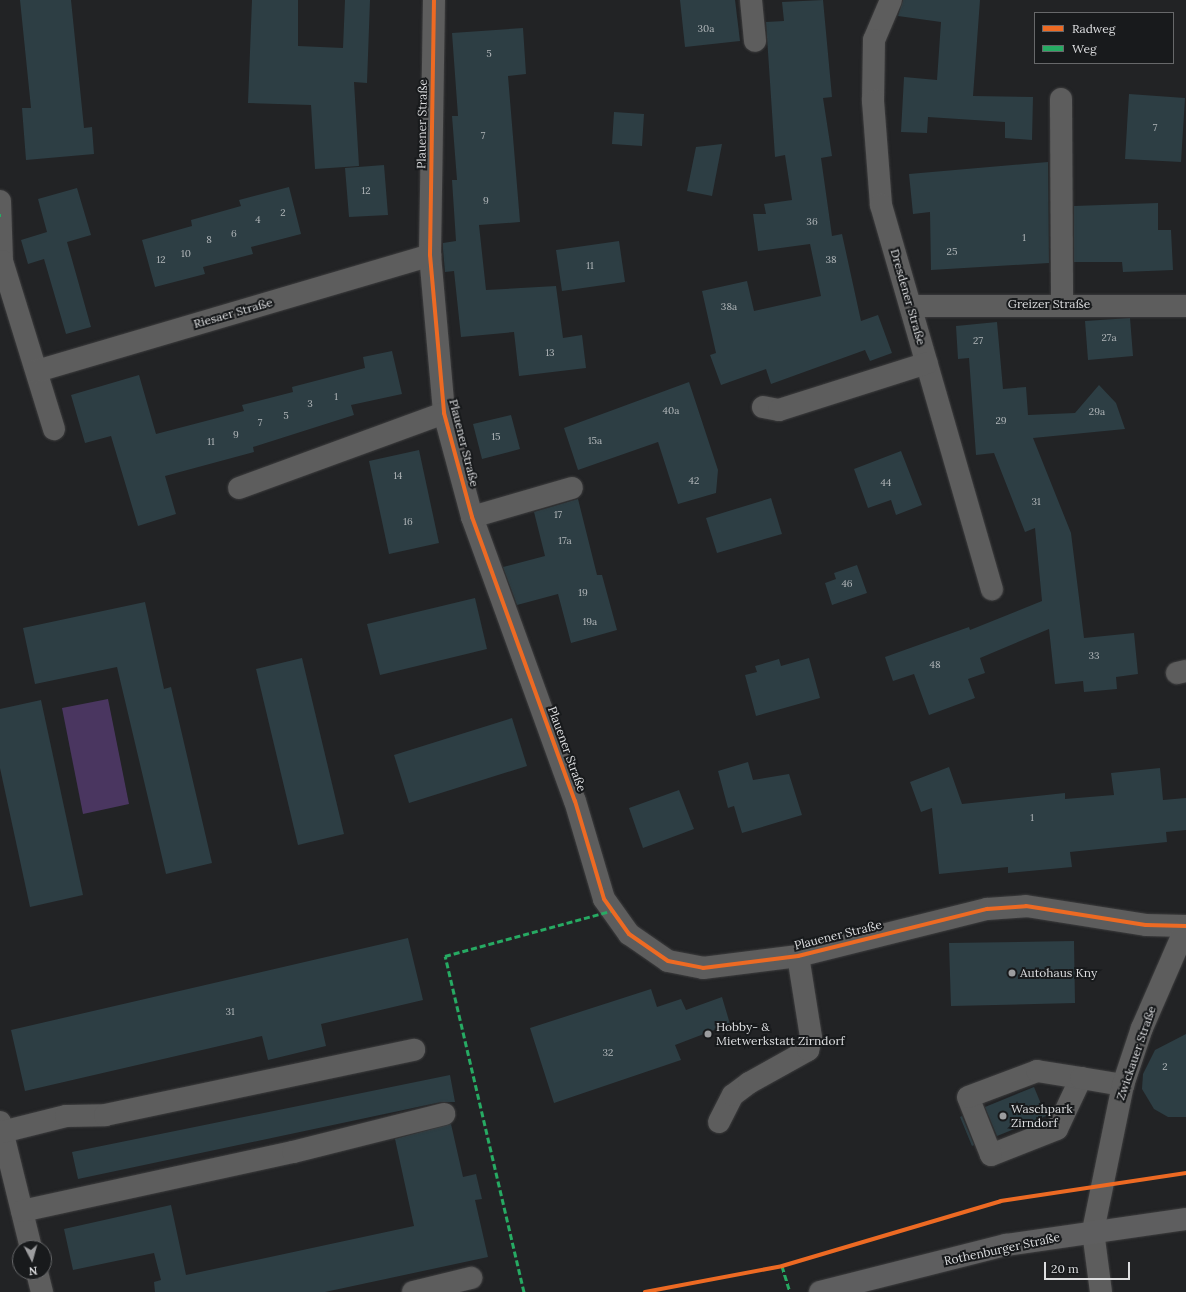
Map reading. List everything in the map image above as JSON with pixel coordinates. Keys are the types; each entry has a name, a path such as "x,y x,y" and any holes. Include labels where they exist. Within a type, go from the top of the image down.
{"main road":[{"name":"Rothenburger Straße","path":"820,1292 1006,1245 1094,1231 1186,1219"}],"street":[{"name":"Plauener Straße","path":"434,0 430,255 444,413 472,518 576,801 611,911 641,946 675,963 721,967 757,959 798,956 987,909 1010,907 1026,906 1146,925 1186,927"},
{"path":"750,0 755,41"},
{"name":"Dresdener Straße","path":"891,0 874,40 872,101 881,205 992,589"},
{"path":"1061,99 1062,304"},
{"path":"0,201 2,261 54,429"},
{"name":"Riesaer Straße","path":"37,371 430,255"},
{"name":"Greizer Straße","path":"911,306 1062,304 1186,306"},
{"path":"763,407 779,410 927,363"},
{"path":"239,488 444,413"},
{"path":"472,518 572,488"},
{"name":"Zwickauer Straße","path":"1101,1292 1094,1231 1123,1085 1142,1028 1186,927"},
{"name":"Plauener Straße","path":"719,1122 734,1095 744,1087 808,1050 811,1037 798,956"},
{"path":"29,1240 1,1127 66,1116 105,1115 414,1050"},
{"path":"1081,1078 1057,1130 991,1155 968,1097 1037,1071 1081,1078 1123,1085"},
{"path":"22,1211 293,1152 444,1114"},
{"path":"413,1292 470,1278"},
{"path":"39,1280 42,1292"}],"shaded area":[{"path":"108,699 129,804 83,814 62,708"}],"building":[{"path":"20,0 71,0 84,128 92,127 94,154 26,160 22,108 31,108"},
{"path":"252,0 298,0 298,46 343,48 345,0 370,0 367,83 354,82 359,166 315,169 311,105 248,103"},
{"path":"680,0 735,0 740,41 685,47"},
{"path":"823,0 832,97 823,98 832,156 821,158 832,236 842,234 861,321 878,315 892,353 870,361 865,350 771,384 766,369 721,385 710,355 716,353 702,291 747,281 754,311 821,296 810,244 758,251 753,214 766,214 764,204 792,200 785,155 775,157 766,22 784,21 782,2"},
{"path":"903,0 980,0 973,96 1033,97 1032,140 1005,138 1005,122 928,117 927,133 901,132 904,77 937,80 941,22 898,16"},
{"path":"523,28 526,74 508,76 520,222 479,225 486,290 556,286 563,338 582,335 586,368 519,376 514,332 461,337 454,271 445,272 443,243 456,241 452,180 457,180 452,116 458,116 452,33"},
{"path":"1129,94 1185,98 1181,162 1125,159"},
{"path":"614,112 644,114 642,146 612,144"},
{"path":"722,144 712,196 687,191 696,147"},
{"path":"1048,162 1049,263 931,270 930,212 913,214 909,174"},
{"path":"384,165 388,215 349,217 345,168"},
{"path":"289,187 301,234 251,247 253,254 203,267 205,274 155,287 142,240 192,226 191,220 241,206 239,200"},
{"path":"77,188 91,235 67,242 91,327 66,334 44,259 28,264 21,240 47,232 38,199"},
{"path":"1158,203 1158,230 1171,230 1173,270 1123,272 1122,262 1074,262 1074,206"},
{"path":"619,241 625,282 562,291 556,250"},
{"path":"1130,318 1133,356 1088,360 1085,321"},
{"path":"997,322 1003,389 1026,387 1028,415 1075,413 1099,385 1116,403 1125,429 1033,438 1071,533 1084,638 1134,633 1138,674 1116,677 1117,689 1084,692 1083,681 1055,684 1049,629 980,658 985,673 968,679 975,698 929,715 914,674 893,681 885,657 969,627 970,630 1042,601 1035,528 1025,532 994,453 976,455 969,358 958,359 956,326"},
{"path":"392,351 402,394 351,405 354,415 253,447 254,452 165,476 176,514 138,526 111,436 85,443 71,395 139,375 156,434 244,411 242,405 293,392 292,387 365,368 363,357"},
{"path":"689,382 718,470 716,493 678,504 658,442 578,470 564,428"},
{"path":"511,415 520,449 482,459 473,424"},
{"path":"419,450 439,543 389,554 369,461"},
{"path":"901,451 922,505 896,515 891,500 868,508 854,469"},
{"path":"771,498 782,534 717,553 706,518"},
{"path":"578,499 597,575 602,575 617,630 571,643 558,594 517,605 503,567 545,556 534,512"},
{"path":"857,565 867,593 832,605 825,583 836,579 834,573"},
{"path":"475,598 487,649 380,675 367,624"},
{"path":"145,602 164,689 171,687 212,863 166,874 117,667 35,684 23,628"},
{"path":"302,658 344,834 298,845 256,669"},
{"path":"809,658 820,698 756,716 745,675 757,672 755,666 779,659 781,666"},
{"path":"41,700 83,895 30,907 0,768 0,709"},
{"path":"512,718 527,766 409,803 394,755"},
{"path":"748,762 753,780 789,774 802,815 742,833 734,806 728,808 718,771"},
{"path":"949,767 962,804 1065,793 1065,799 1114,795 1111,773 1160,768 1163,800 1186,798 1186,830 1166,832 1167,842 1070,852 1072,867 1008,873 1008,867 939,874 932,808 921,812 910,782"},
{"path":"679,790 694,829 643,848 629,808"},
{"path":"408,938 423,1000 321,1024 326,1046 268,1060 262,1036 25,1091 11,1030"},
{"name":"Autohaus Kny","path":"1074,941 1075,1003 951,1006 949,943"},
{"path":"651,989 657,1007 681,999 686,1010 722,997 730,1024 675,1045 681,1060 554,1103 530,1028"},
{"path":"1186,1034 1186,1117 1168,1117 1154,1109 1142,1089 1143,1074 1155,1050"},
{"path":"450,1075 455,1102 441,1102 78,1179 72,1152"},
{"name":"Waschpark Zirndorf","path":"1034,1087 1046,1116 997,1136 985,1107"},
{"path":"962,1116 974,1145 972,1146 960,1117"},
{"path":"451,1124 463,1177 476,1174 482,1199 475,1200 488,1257 325,1292 155,1292 154,1282 161,1280 154,1253 73,1270 64,1229 171,1205 186,1275 414,1226 395,1139"}],"marked path":[{"path":"524,1292 445,956 611,911"},
{"path":"782,1266 790,1292"}],"cycle path":[{"path":"434,0 430,255 444,413 472,517 575,801 604,899 629,934 668,961 703,968 798,956 987,909 1026,906 1146,925 1186,926"},
{"path":"645,1292 782,1266 1001,1201 1186,1173"}],"place":[{"name":"Autohaus Kny","path":"1012,973"},
{"name":"Hobby- & Mietwerkstatt Zirndorf","path":"708,1034"},
{"name":"Waschpark Zirndorf","path":"1003,1116"}]}
